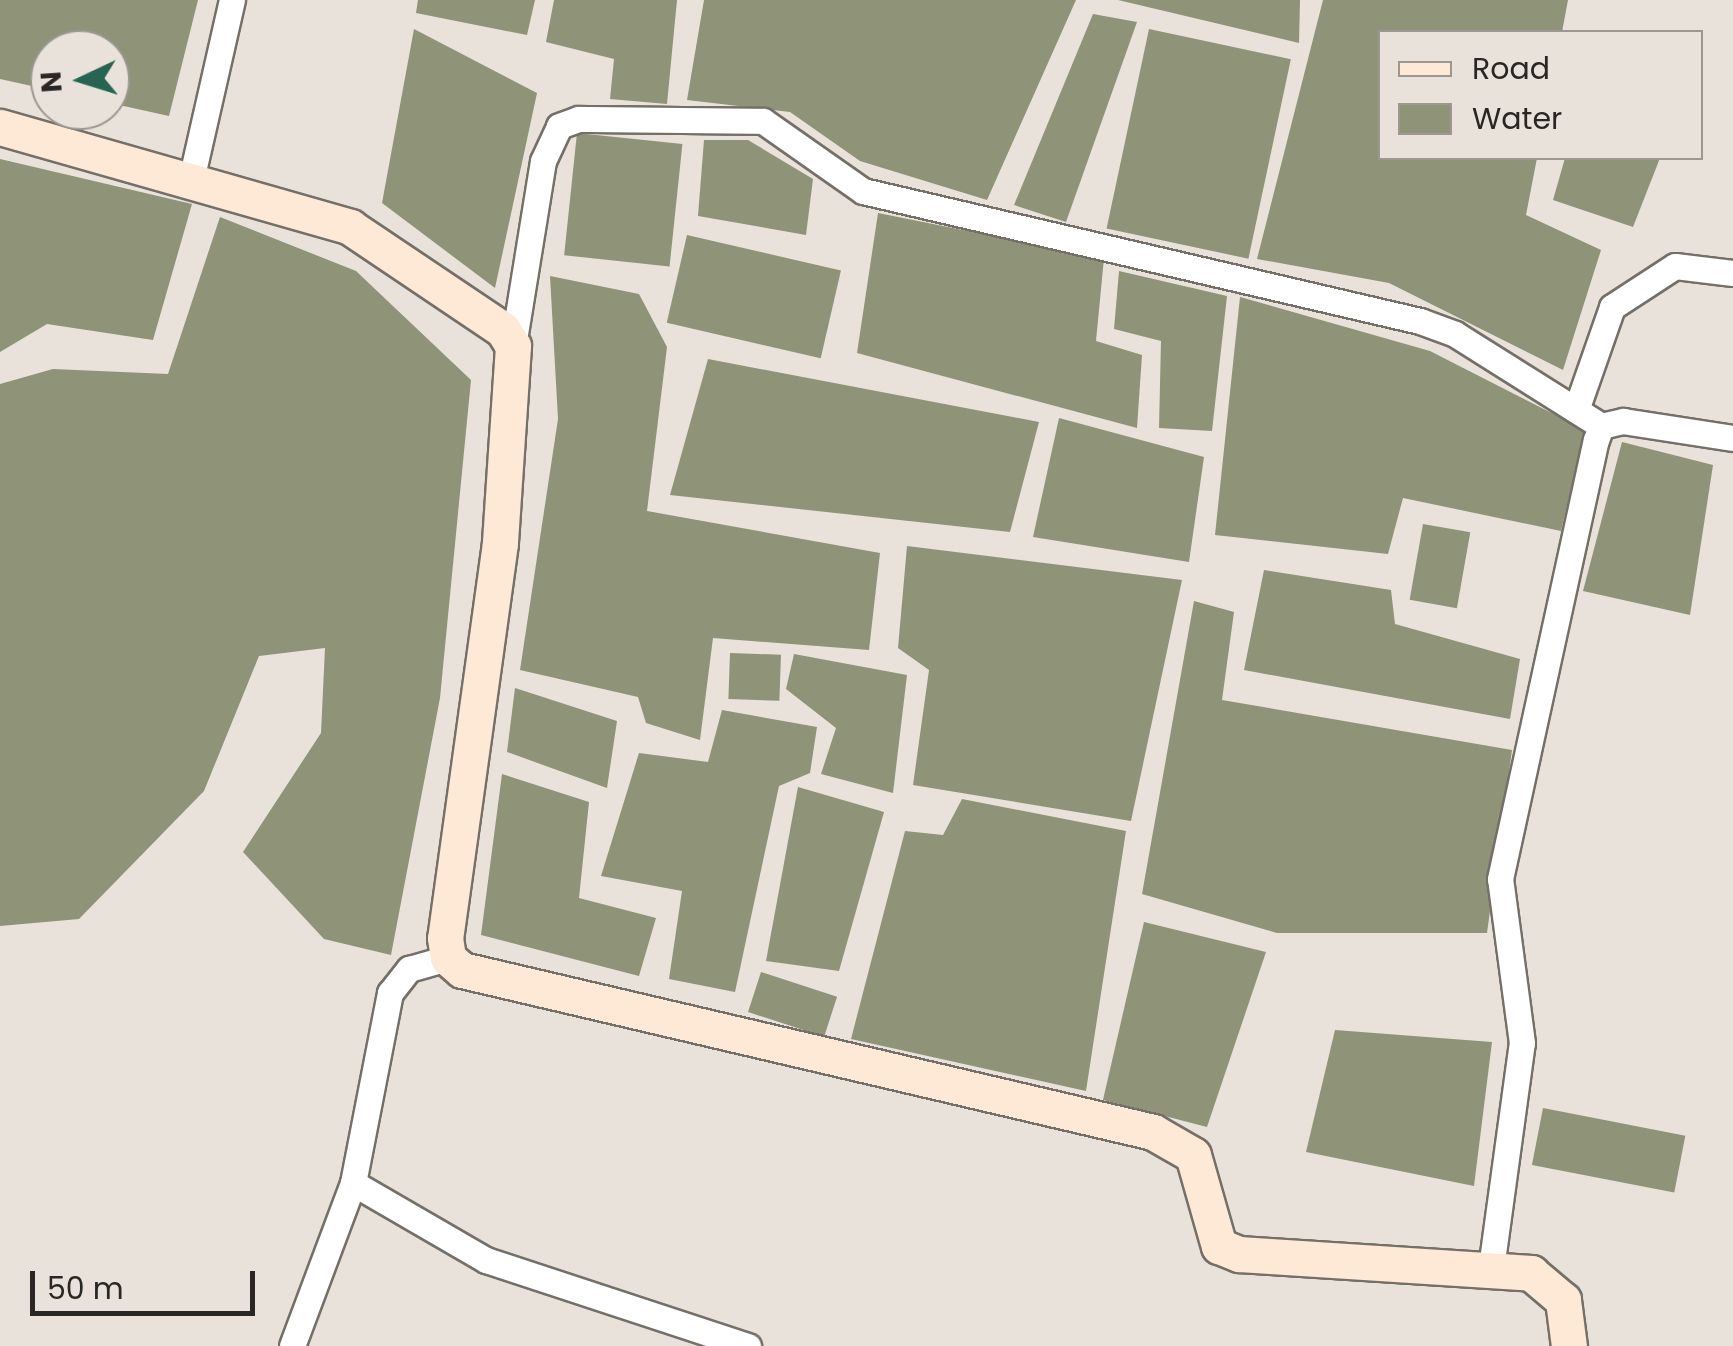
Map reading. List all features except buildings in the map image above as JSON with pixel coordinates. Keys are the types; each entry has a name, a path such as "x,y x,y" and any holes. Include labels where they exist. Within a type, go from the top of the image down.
{"street":[{"path":"191,180 232,0"},
{"path":"448,958 502,524 513,346 543,161 559,126 578,118 762,121 863,191 1420,321 1454,334 1601,426 1624,421 1733,438"},
{"path":"0,127 191,180 382,242 503,330 513,346"},
{"path":"1576,410 1612,307 1675,266 1733,273"},
{"path":"1491,1268 1522,1043 1500,878 1601,426"},
{"path":"292,1346 353,1184 390,994 409,969 448,958"},
{"path":"448,958 462,970 1153,1132 1193,1155 1209,1230 1219,1246 1239,1254 1491,1268 1550,1282 1563,1300 1569,1346"},
{"path":"353,1184 486,1260 748,1346"}],"water":[{"path":"0,0 198,0 169,116 130,107 130,30 30,30 30,86 0,79"},
{"path":"418,0 535,0 527,35 416,13"},
{"path":"554,0 677,0 667,104 610,99 614,59 546,42"},
{"path":"704,0 1076,0 987,200 860,161 790,112 687,100"},
{"path":"1118,0 1300,0 1299,43"},
{"path":"1323,0 1568,0 1562,30 1378,30 1378,160 1537,160 1526,215 1601,250 1563,370 1389,283 1257,259"},
{"path":"1093,14 1137,22 1066,222 1014,205"},
{"path":"414,29 537,93 495,288 382,203"},
{"path":"1149,29 1291,59 1248,259 1107,229"},
{"path":"577,133 682,144 670,266 564,255"},
{"path":"704,140 748,140 813,179 806,235 698,216"},
{"path":"0,159 192,204 153,340 47,324 0,352"},
{"path":"1564,160 1659,160 1633,227 1553,200"},
{"path":"878,213 1104,258 1096,341 1142,355 1137,428 857,353"},
{"path":"220,217 356,271 471,380 440,698 391,955 324,939 243,852 321,733 325,648 259,656 204,791 79,919 0,926 0,384 53,369 168,374"},
{"path":"687,235 841,271 821,358 667,323"},
{"path":"1119,271 1227,296 1212,431 1159,428 1161,341 1114,329"},
{"path":"550,276 639,294 667,347 647,511 880,553 869,650 713,638 700,740 646,723 638,697 520,670 558,419"},
{"path":"1240,297 1430,351 1585,430 1561,531 1403,498 1388,554 1215,535"},
{"path":"708,359 1039,422 1010,532 670,495"},
{"path":"1059,418 1204,457 1189,562 1033,537"},
{"path":"1622,442 1713,465 1690,615 1583,591"},
{"path":"1423,524 1470,532 1457,608 1410,600"},
{"path":"907,546 1182,580 1131,821 913,785 929,670 898,648"},
{"path":"1264,570 1391,590 1395,624 1520,659 1510,719 1244,670"},
{"path":"1194,601 1234,612 1222,700 1512,750 1487,933 1277,933 1142,894"},
{"path":"730,653 781,655 779,701 728,699"},
{"path":"794,654 907,675 893,793 821,774 836,728 786,689"},
{"path":"515,688 617,721 607,788 507,752"},
{"path":"722,710 817,727 810,773 779,786 735,992 669,979 682,891 601,876 639,753 708,762"},
{"path":"502,774 589,802 579,898 656,918 639,976 481,935"},
{"path":"798,787 884,812 839,971 766,961"},
{"path":"962,799 1126,831 1086,1091 851,1039 905,831 943,835"},
{"path":"1144,922 1266,952 1207,1127 1103,1100"},
{"path":"761,972 837,997 824,1037 748,1012"},
{"path":"1335,1030 1492,1042 1474,1186 1306,1152"},
{"path":"1543,1108 1685,1136 1674,1193 1532,1165"}]}
